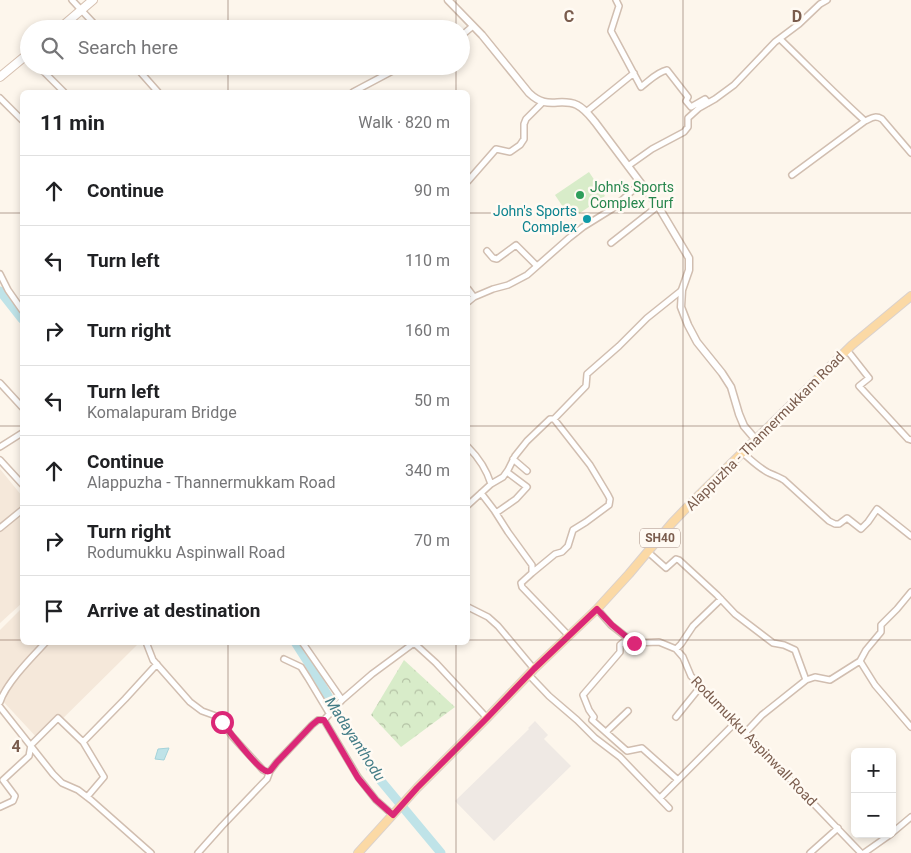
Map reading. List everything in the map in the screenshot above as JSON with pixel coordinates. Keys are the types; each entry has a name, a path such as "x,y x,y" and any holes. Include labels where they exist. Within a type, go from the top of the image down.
{"main road":[{"path":"69,20 94,0"},
{"path":"0,77 20,61"},
{"name":"Alappuzha - Thannermukkam Road","path":"394,814 417,788 531,672 597,609 672,523 847,350 911,296"},
{"name":"SH40","path":"358,853 394,814"}],"street":[{"path":"72,0 90,20"},
{"path":"448,0 467,20"},
{"path":"616,0 619,6 612,31 641,87 664,70 667,70 688,97 686,101 691,107 705,99 708,103"},
{"path":"628,166 652,149 684,132 688,127 688,118 699,108 725,93 775,42 827,0"},
{"path":"470,23 535,98 543,102 570,103 586,112 658,206 689,258 689,270 682,290 681,307 688,326 696,342 731,387 744,426 756,440"},
{"path":"780,39 865,121"},
{"path":"586,112 634,73"},
{"path":"47,75 62,90"},
{"path":"143,75 156,90"},
{"path":"357,90 385,75"},
{"path":"0,98 20,118"},
{"path":"470,178 496,149 510,152 520,145 524,139 526,119 543,102"},
{"path":"792,175 865,121 874,117 882,119 911,153"},
{"path":"470,300 493,289 508,286 527,275 569,238 612,209 641,183"},
{"path":"611,243 658,206"},
{"path":"487,251 493,258 497,259 516,245 537,266"},
{"path":"0,274 20,307"},
{"path":"470,503 491,484 503,477 513,459 528,441 550,419 554,419 586,386 587,374 647,318 682,290"},
{"path":"470,292 474,297"},
{"path":"847,350 869,378 859,386 911,440"},
{"path":"0,383 20,405"},
{"path":"554,419 590,465 610,499 609,505 573,530 568,546 562,552 555,554 522,583 522,587 569,636"},
{"path":"0,447 20,433"},
{"path":"470,449 487,471 491,484"},
{"path":"743,453 769,473 784,480 822,515 835,524 839,524 846,518 861,529 877,509 911,536"},
{"path":"513,459 527,471"},
{"path":"0,460 20,482"},
{"path":"496,513 516,499 528,487 507,472"},
{"path":"481,493 532,565 532,573"},
{"path":"0,528 20,512"},
{"path":"648,552 666,568 676,559 679,560 735,614 773,643 784,644 795,650 806,680"},
{"path":"746,732 762,715 806,680 815,677 830,680 860,661 866,650 882,632 881,625 911,592"},
{"path":"597,609 612,625 634,643 659,642 676,649 693,626 721,599"},
{"path":"470,608 488,617 498,626 549,696 620,758 670,808"},
{"path":"628,638 620,646 620,652 583,695 594,717 592,720 627,751 642,748 678,780"},
{"path":"0,702 3,694 18,673 43,645"},
{"path":"147,645 153,660 190,702 202,711 216,716 263,770 270,771"},
{"path":"304,645 342,700"},
{"path":"198,853 267,779 270,771 283,755 312,725 318,720 324,720 342,700 410,645"},
{"path":"415,645 436,663 487,718"},
{"name":"Rodumukku Aspinwall Road","path":"676,649 683,657 691,676 863,853"},
{"path":"284,659 301,667 331,712"},
{"path":"860,661 876,685 911,727"},
{"path":"83,742 157,664"},
{"path":"676,717 701,686"},
{"path":"0,706 62,783 78,790 87,797 151,853"},
{"path":"606,732 628,711"},
{"path":"0,786 29,756 31,745 58,718 83,742 104,777 87,797"},
{"path":"324,720 358,778 376,800 394,814"},
{"path":"660,798 736,722"},
{"path":"0,807 13,801 15,796 4,780"},
{"path":"896,830 911,817"},
{"path":"810,853 838,828"},
{"path":"863,853 886,838"}],"shaded area":[{"path":"0,469 20,494 20,605 0,623"},
{"path":"20,610 20,645 137,645 40,741 0,698 0,630"},
{"path":"535,721 548,735 544,739 571,766 494,841 455,801"}],"green space":[{"name":"John's Sports Complex Turf","path":"589,172 605,196 571,219 555,195"},
{"path":"404,660 455,707 401,747 371,715"}],"water":[{"path":"169,748 164,760 155,759 158,749"}],"waterway":[{"name":"Madayanthodu","path":"0,291 20,316"},
{"name":"Madayanthodu","path":"297,645 371,769 441,853"}],"place":[{"name":"John's Sports Complex Turf","path":"580,195"},
{"name":"John's Sports Complex","path":"587,219"}],"route":[{"path":"222,722 246,752 267,772 312,725 318,720 324,720 358,778 376,800 393,815 534,669 597,609 612,625 634,643"}]}
